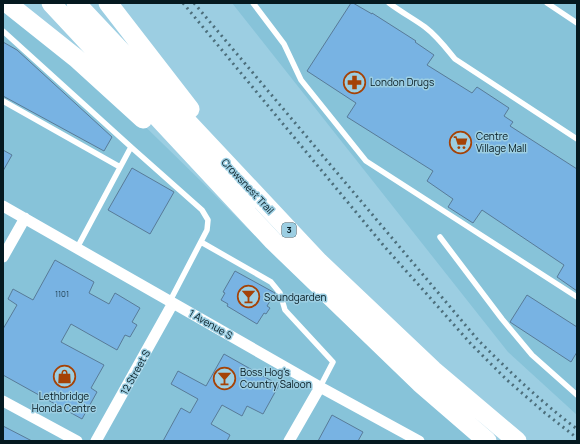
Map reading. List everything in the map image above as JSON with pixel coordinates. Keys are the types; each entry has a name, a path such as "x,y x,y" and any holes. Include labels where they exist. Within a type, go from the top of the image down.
{"highway":[{"path":"7,3 76,58 117,94 272,241"},
{"name":"Crowsnest Trail","path":"51,3 272,241 420,383 487,441"},
{"name":"Crowsnest Trail","path":"76,3 319,262 433,370 517,441"},
{"path":"108,3 258,198"}],"street":[{"name":"1 Avenue S","path":"3,206 320,387 419,441"},
{"path":"3,257 24,218"},
{"name":"12 Street S","path":"96,441 172,302"},
{"path":"289,441 320,387"},
{"path":"3,401 76,441"}],"lane":[{"path":"253,3 284,44 302,80 366,161 577,297"},
{"path":"389,3 426,28 440,40 455,59 577,139"},
{"path":"547,3 577,23"},
{"path":"3,31 202,210 208,226 172,302"},
{"path":"3,101 120,167"},
{"path":"77,248 131,147"},
{"path":"440,238 502,319 532,355 577,395"},
{"path":"201,242 271,282 275,286 280,293 285,310 333,362 320,387"}],"shaded area":[{"path":"232,3 577,3 577,415 508,352"},
{"path":"3,5 117,99 248,229 479,441 3,441"}],"building":[{"name":"Centre Village Mall","path":"351,3 372,13 416,41 415,42 434,55 427,65 472,93 477,87 509,108 504,116 513,122 510,126 577,169 577,291 557,277 564,265 482,210 473,223 448,207 453,199 427,181 433,171 347,117 356,103 307,71"},
{"path":"3,42 17,50 112,137 104,151 3,96"},
{"path":"3,150 12,155 3,171"},
{"path":"132,168 174,192 150,234 108,210"},
{"path":"55,260 94,282 89,293 109,304 115,293 140,308 132,322 137,325 130,337 125,335 117,350 71,324 61,342 104,365 91,388 97,392 82,419 3,375 3,329 17,305 8,299 13,289 33,300"},
{"name":"Soundgarden","path":"235,271 275,293 267,306 270,308 266,314 264,313 257,324 227,306 228,304 221,300 225,293 223,292"},
{"path":"527,295 577,327 577,352 571,362 510,322"},
{"path":"224,354 279,385 263,414 247,406 242,416 222,405 211,424 230,435 227,441 163,441 181,408 190,413 198,399 171,384 178,371 206,386"},
{"path":"332,415 363,432 358,441 318,441"},
{"path":"3,426 32,441 3,441"}],"railway":[{"path":"183,3 384,246 472,345 507,380 577,438"},
{"path":"194,3 478,340 550,408 577,429"}],"place":[{"name":"London Drugs","path":"355,82"},
{"name":"Centre Village Mall","path":"460,142"},
{"name":"Soundgarden","path":"248,297"},
{"name":"Lethbridge Honda Centre","path":"64,376"},
{"name":"Boss Hog's Country Saloon","path":"224,378"}]}
